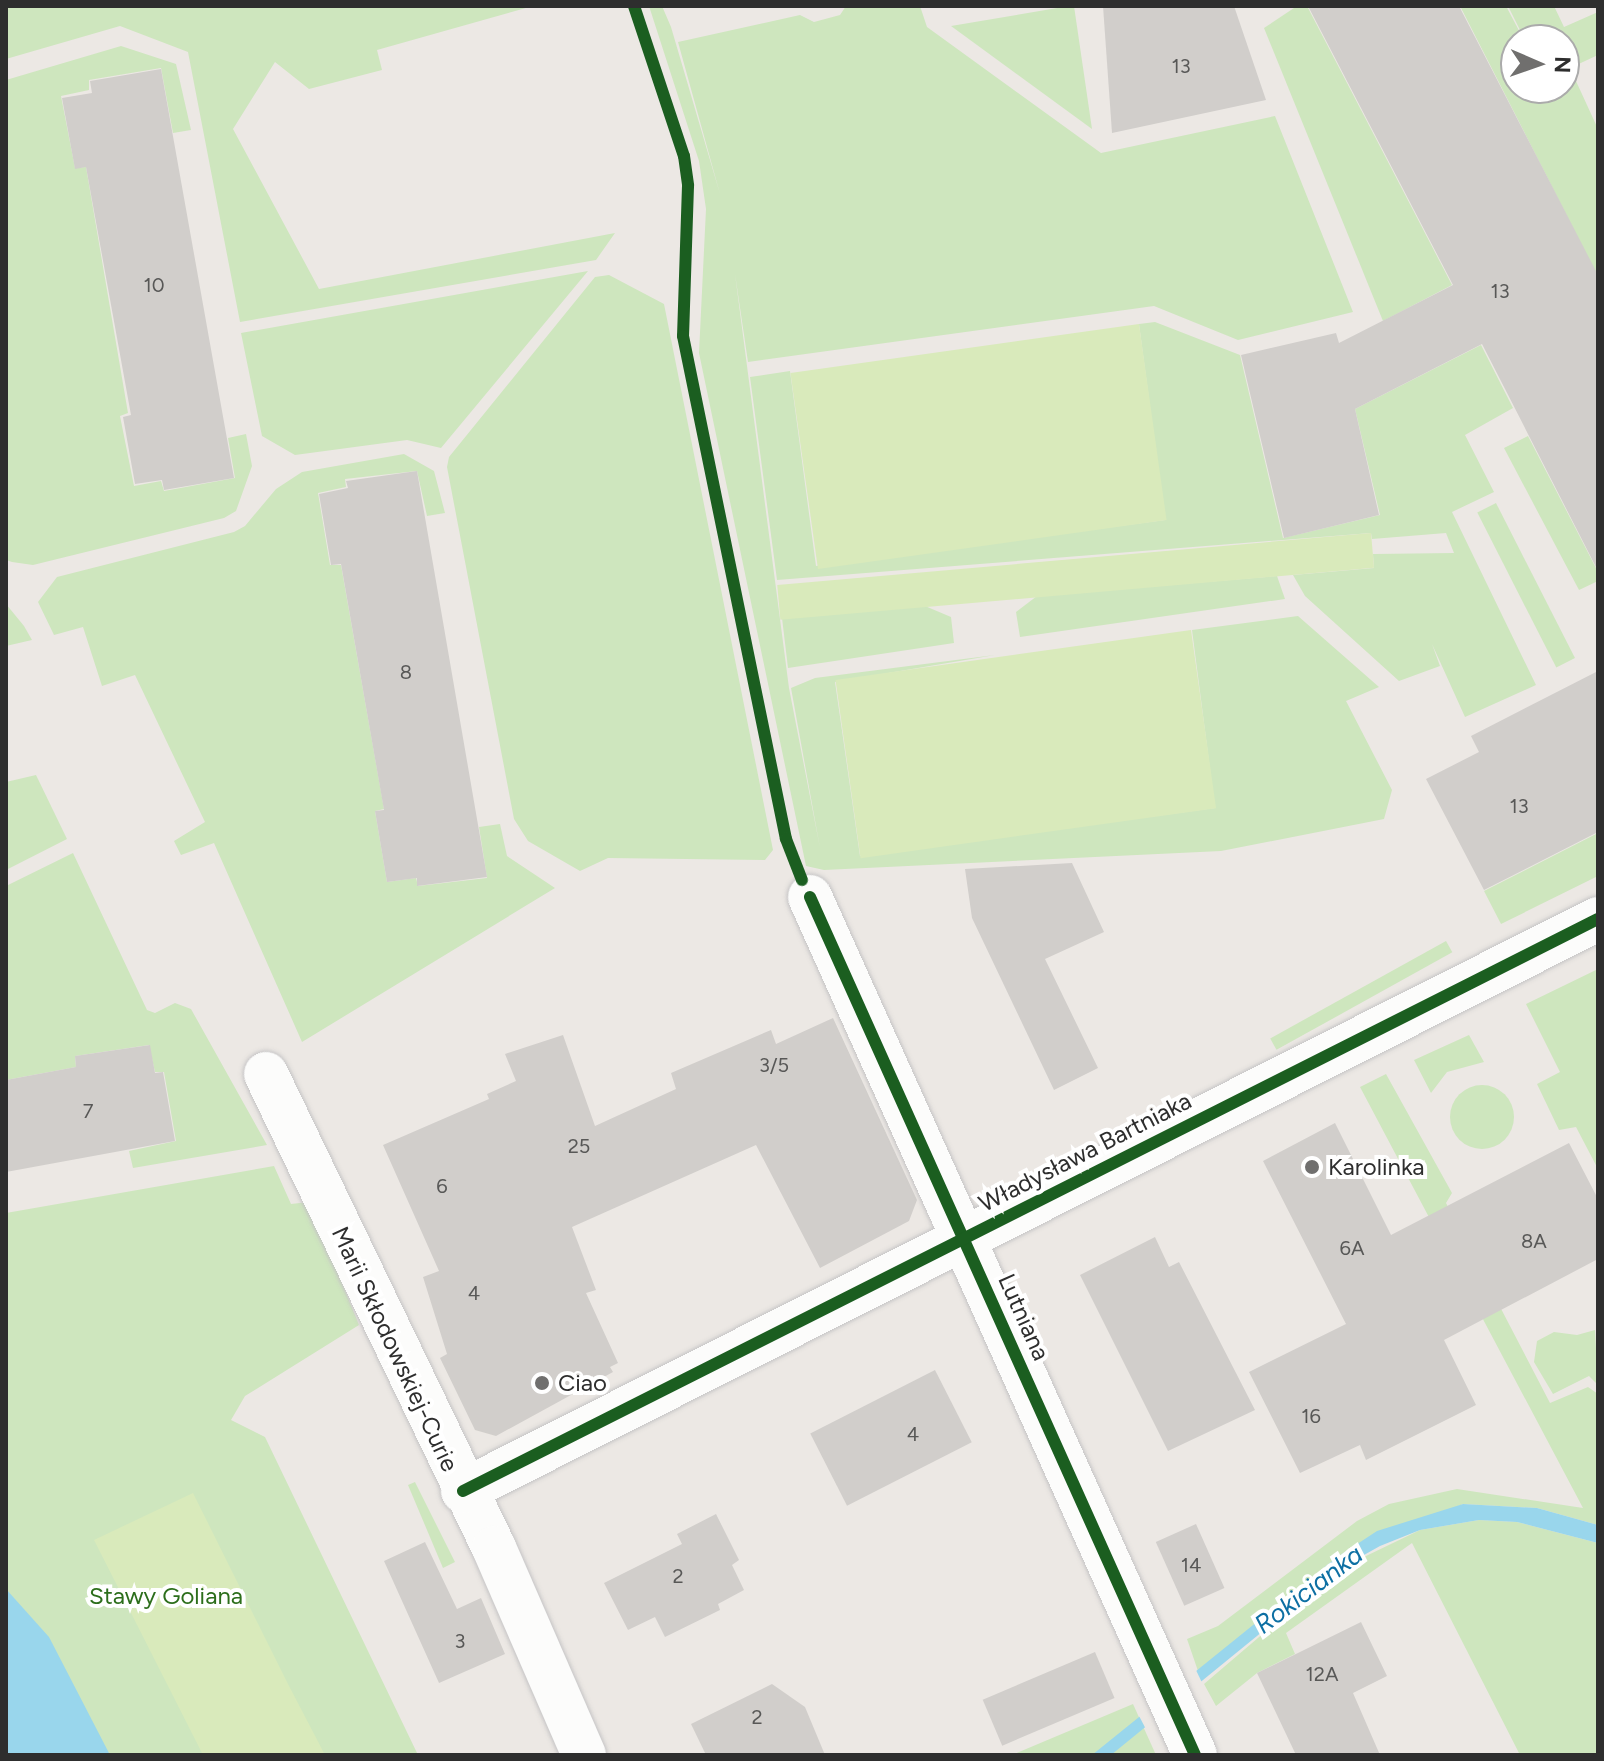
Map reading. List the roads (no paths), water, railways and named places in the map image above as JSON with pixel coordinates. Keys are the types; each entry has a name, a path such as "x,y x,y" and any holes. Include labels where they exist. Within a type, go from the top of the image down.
{"street":[{"name":"Lutniana","path":"810,897 1179,1720"},
{"name":"Władysława Bartniaka","path":"463,1491 1598,919"},
{"name":"Marii Skłodowskiej-Curie","path":"266,1074 463,1491 494,1548 584,1755"}],"water":[{"name":"Rokicianka","path":"1463,1504 1537,1508 1598,1525 1598,1543 1517,1522 1479,1520 1420,1530 1380,1546 1339,1569 1111,1755 1092,1755 1336,1558 1377,1531"},
{"name":"Stawy Goliana","path":"6,1589 49,1637 110,1755 6,1755"}],"place":[{"name":"Karolinka","path":"1312,1167"},
{"name":"Ciao","path":"542,1383"}]}
